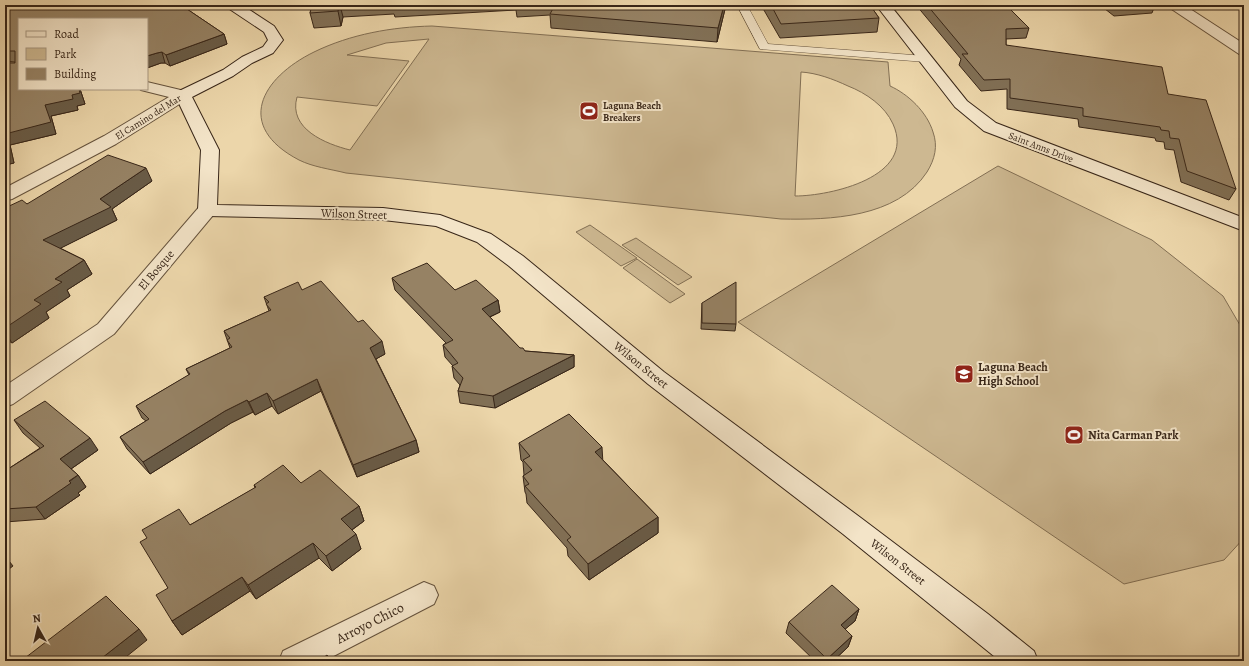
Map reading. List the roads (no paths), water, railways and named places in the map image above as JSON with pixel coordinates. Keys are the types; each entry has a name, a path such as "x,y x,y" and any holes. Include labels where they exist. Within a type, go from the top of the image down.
{"street":[{"name":"El Camino del Mar","path":"5,195 110,140 183,95 228,73 247,60 268,50 276,40 269,29 233,5"},
{"name":"Saint Anns Drive","path":"883,5 961,104 990,127 1244,225"},
{"path":"1175,5 1244,51"},
{"path":"148,87 183,95 210,150 207,210"},
{"name":"El Bosque","path":"5,398 106,329 207,210"},
{"name":"Wilson Street","path":"207,210 383,214 440,221 484,238 516,261 656,378 852,526 1023,661"},
{"name":"Arroyo Chico","path":"294,661 424,595"}],"lane":[{"path":"742,5 764,47 926,59"}],"place":[{"name":"Laguna Beach Breakers","path":"589,111"},
{"name":"Laguna Beach High School","path":"964,374"},
{"name":"Nita Carman Park","path":"1074,435"}]}
